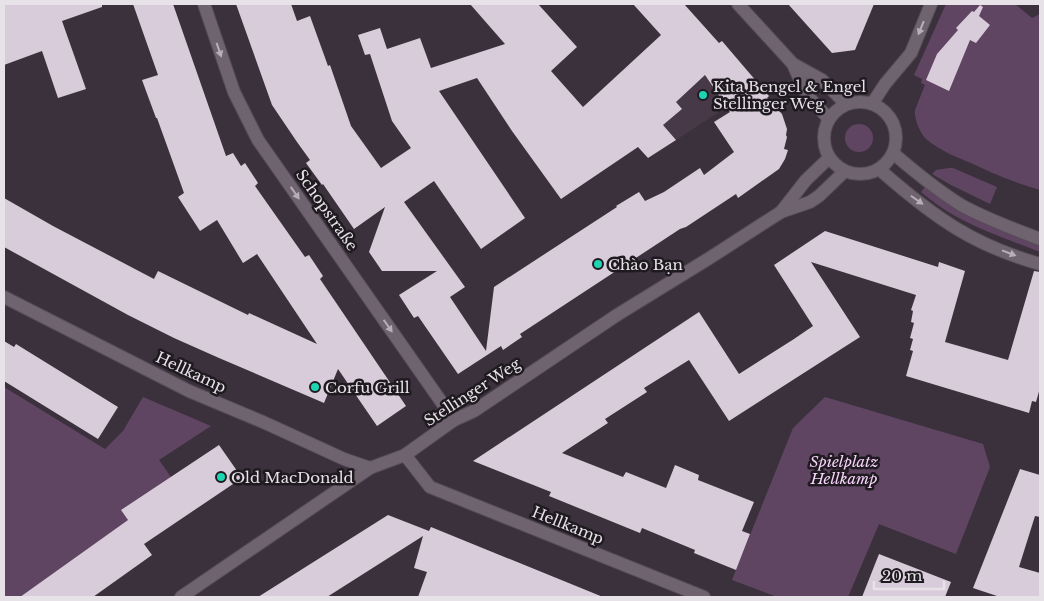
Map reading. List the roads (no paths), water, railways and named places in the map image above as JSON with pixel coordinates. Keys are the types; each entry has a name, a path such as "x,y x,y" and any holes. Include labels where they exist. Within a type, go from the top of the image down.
{"street":[{"name":"Schopstraße","path":"204,4 234,92 258,140 454,420"},
{"path":"738,4 793,64 822,80 846,104"},
{"path":"872,104 885,84 911,53 931,4"},
{"path":"793,64 806,94 829,119"},
{"path":"859,102 872,104 886,112 892,121 896,137 893,153 889,160 879,169 862,174 851,174 829,158 825,149 825,128 829,119 838,109 846,104 859,102"},
{"path":"893,153 921,177 961,204 988,218 1040,239"},
{"name":"Stellinger Weg","path":"781,212 806,180 829,158"},
{"path":"879,169 908,194 958,229 1004,252 1040,264"},
{"name":"Stellinger Weg","path":"181,597 370,468 405,455 454,420 474,411 617,315 781,212 810,202 845,171"},
{"name":"Hellkamp","path":"4,297 189,391 344,459 370,468"},
{"name":"Hellkamp","path":"405,455 430,487 704,597"}],"place":[{"name":"Kita Bengel & Engel Stellinger Weg","path":"703,95"},
{"name":"Chào Bạn","path":"598,264"},
{"name":"Corfu Grill","path":"315,387"},
{"name":"Old MacDonald","path":"221,477"}],"park label":[{"name":"Spielplatz Hellkamp","path":"844,470"}]}
